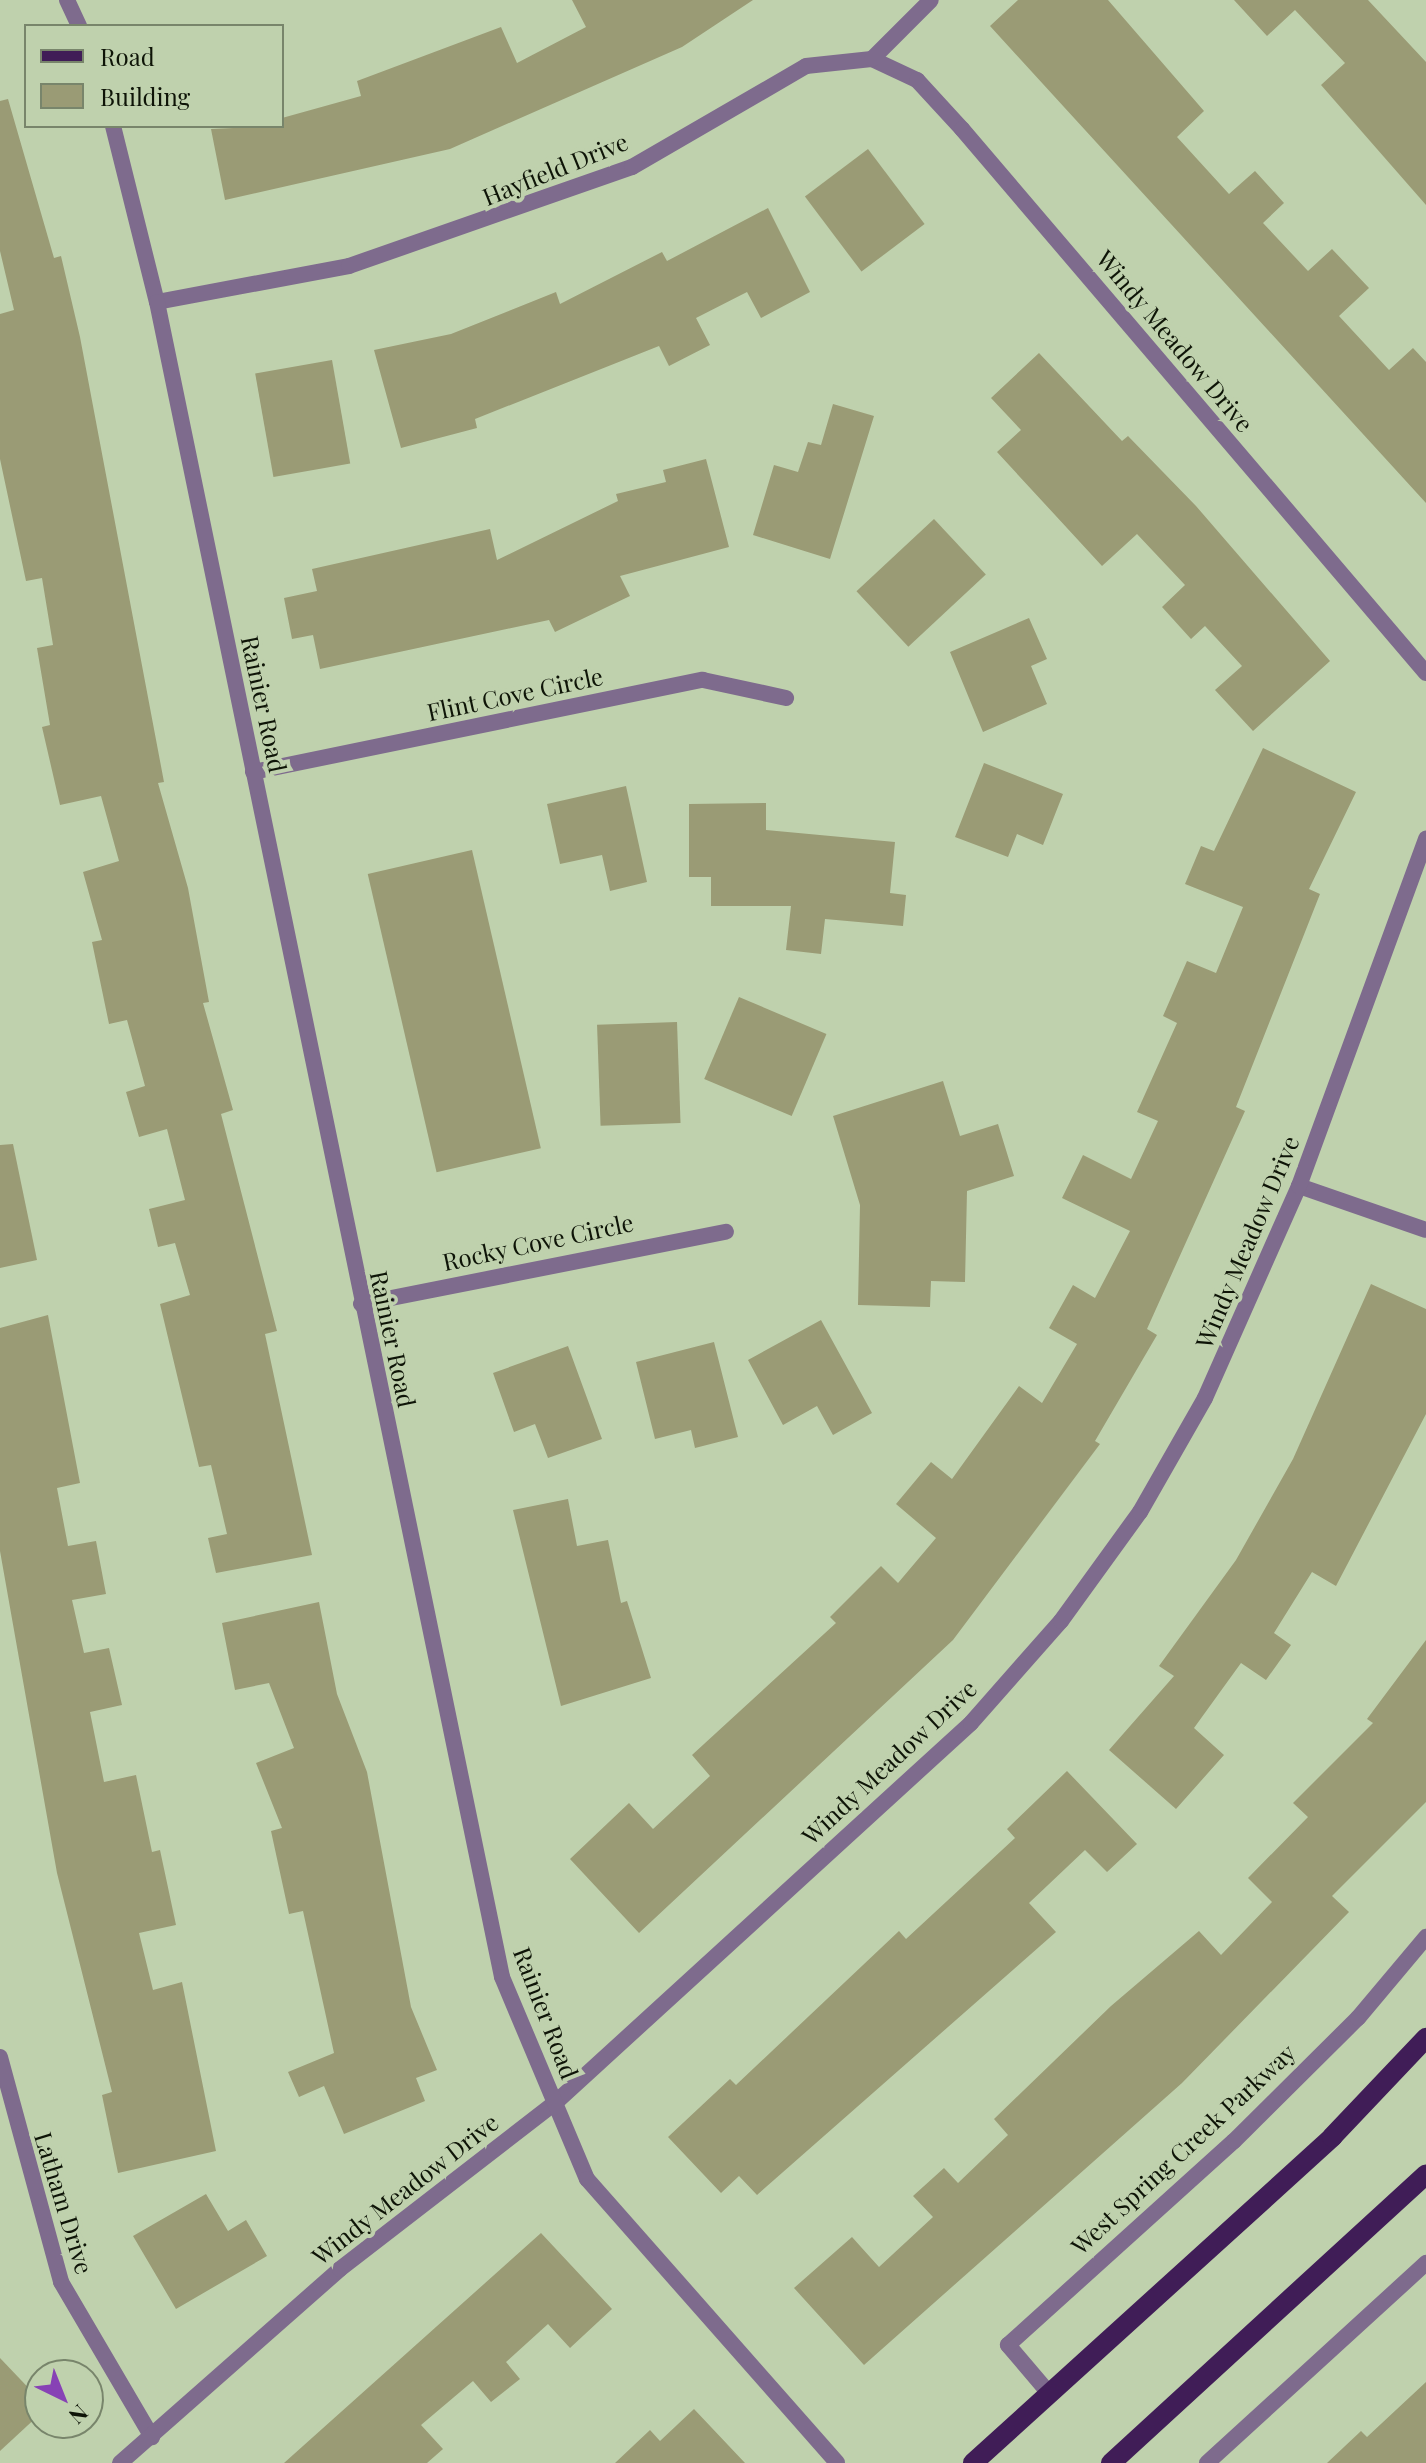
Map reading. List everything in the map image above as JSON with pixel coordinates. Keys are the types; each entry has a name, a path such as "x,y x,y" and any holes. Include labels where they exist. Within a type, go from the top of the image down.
{"main road":[{"path":"973,2463 1332,2137 1426,2038"},
{"path":"1111,2463 1426,2174"}],"street":[{"path":"67,0 78,24"},
{"path":"872,59 931,0"},
{"name":"Hayfield Drive","path":"157,302 349,266 496,220 632,167 806,66 872,59"},
{"name":"Windy Meadow Drive","path":"872,59 917,80 962,129 1426,673"},
{"name":"Rainier Road","path":"114,128 157,302 502,1977 587,2179 837,2463"},
{"name":"Flint Cove Circle","path":"253,772 703,680 786,698"},
{"name":"Windy Meadow Drive","path":"120,2463 340,2269 555,2103 971,1723 1061,1621 1140,1512 1205,1398 1299,1186 1426,839"},
{"path":"1299,1186 1426,1230"},
{"name":"Rocky Cove Circle","path":"361,1304 726,1232"},
{"name":"West Spring Creek Parkway","path":"1048,2392 1008,2345 1234,2141 1358,2018 1426,1937"},
{"name":"Latham Drive","path":"0,2057 61,2282 152,2437"},
{"path":"1207,2463 1426,2263"}],"building":[{"path":"572,0 753,0 682,47 450,149 225,200 211,129 284,128 284,117 361,96 357,81 501,27 517,63 586,27"},
{"path":"1018,0 1108,0 1204,111 1177,137 1229,194 1255,171 1284,203 1263,223 1308,271 1332,249 1369,288 1339,316 1389,370 1413,348 1426,362 1426,503 990,26"},
{"path":"1234,0 1368,0 1426,62 1426,205 1321,85 1345,63 1295,10 1267,36"},
{"path":"8,99 54,258 61,256 80,337 164,782 158,783 188,888 209,1002 203,1003 233,1110 221,1114 277,1331 265,1334 312,1555 216,1573 208,1538 227,1534 211,1465 199,1467 160,1304 190,1295 175,1243 158,1247 149,1209 185,1200 167,1129 139,1137 126,1092 145,1086 127,1020 109,1024 92,942 102,940 83,872 119,861 101,796 60,805 42,727 50,725 37,648 53,645 42,578 26,581 0,459 0,314 14,310 0,251 0,101"},
{"path":"868,149 925,224 861,272 805,197"},
{"path":"768,208 810,292 761,318 747,292 696,318 710,345 669,366 659,346 475,419 477,428 401,448 374,350 451,334 556,292 560,304 662,252 667,261"},
{"path":"1039,353 1122,441 1128,436 1196,506 1330,661 1253,731 1215,690 1242,666 1205,626 1191,639 1162,607 1185,585 1137,534 1102,566 997,452 1021,430 991,398"},
{"path":"332,360 350,463 273,477 255,374"},
{"path":"833,404 874,416 830,559 753,535 774,465 798,472 808,442 821,445"},
{"path":"706,459 729,547 620,576 630,596 555,632 549,620 320,669 313,635 292,639 284,598 317,591 312,569 490,529 497,560 618,501 616,494 666,482 663,470"},
{"path":"934,519 986,575 908,647 856,591"},
{"path":"1029,618 1047,659 1031,666 1047,704 983,732 950,652"},
{"path":"1263,748 1356,792 1309,889 1320,894 1236,1107 1245,1111 1147,1329 1157,1335 1095,1441 1100,1444 953,1640 639,1933 570,1859 629,1803 653,1829 710,1776 692,1755 836,1623 830,1617 881,1566 898,1583 936,1538 896,1504 931,1462 952,1479 1019,1386 1042,1403 1077,1344 1049,1328 1073,1285 1095,1298 1130,1231 1062,1198 1083,1155 1131,1179 1158,1121 1137,1112 1177,1023 1163,1016 1187,961 1216,973 1243,907 1185,884 1201,846 1214,851"},
{"path":"984,763 1063,794 1043,845 1017,834 1008,857 955,837"},
{"path":"626,786 647,882 610,891 602,855 560,864 547,804"},
{"path":"766,803 766,830 895,842 890,893 906,895 903,926 825,919 821,954 786,950 791,906 711,906 711,877 689,877 689,804"},
{"path":"472,850 541,1148 437,1172 368,874"},
{"path":"739,997 826,1034 792,1116 704,1079"},
{"path":"677,1022 681,1123 601,1126 597,1025"},
{"path":"943,1081 960,1136 998,1124 1014,1176 967,1191 965,1282 931,1281 930,1307 858,1305 860,1205 833,1116"},
{"path":"13,1144 37,1260 0,1268 0,1145"},
{"path":"1371,1284 1426,1309 1426,1414 1336,1586 1312,1572 1274,1633 1291,1645 1266,1680 1241,1663 1194,1728 1224,1755 1176,1809 1109,1750 1174,1676 1159,1666 1236,1560 1293,1459"},
{"path":"48,1315 80,1483 57,1488 68,1546 96,1541 106,1594 72,1600 84,1653 109,1648 122,1705 90,1712 104,1782 136,1775 152,1852 160,1850 176,1925 139,1933 153,1990 182,1982 216,2151 118,2173 102,2095 112,2092 57,1873 0,1551 0,1328"},
{"path":"821,1320 872,1413 833,1435 817,1406 783,1425 748,1360"},
{"path":"714,1342 738,1437 695,1448 691,1430 655,1439 636,1362"},
{"path":"568,1346 602,1439 548,1458 535,1424 514,1432 493,1373"},
{"path":"568,1499 577,1546 608,1540 621,1603 627,1601 651,1678 561,1706 513,1510"},
{"path":"319,1602 337,1694 367,1772 411,2007 437,2070 416,2078 425,2101 344,2134 324,2086 299,2097 288,2072 334,2053 303,1911 289,1914 271,1831 282,1828 256,1763 294,1748 269,1683 235,1690 222,1623"},
{"path":"1426,1640 1426,1802 1332,1896 1349,1912 1182,2083 864,2365 794,2288 852,2237 879,2267 933,2217 913,2196 944,2168 958,2183 1008,2135 994,2119 1111,2006 1199,1931 1221,1955 1272,1902 1248,1878 1308,1817 1293,1803 1373,1723 1367,1719"},
{"path":"1067,1771 1137,1844 1107,1872 1085,1850 1029,1903 1056,1932 757,2195 739,2176 721,2193 668,2137 730,2079 736,2085 899,1931 906,1939 1015,1838 1007,1829"},
{"path":"206,2194 228,2231 246,2220 267,2256 176,2309 133,2236"},
{"path":"541,2233 612,2309 570,2348 548,2324 506,2362 520,2379 491,2402 473,2381 421,2425 443,2449 427,2463 284,2463"},
{"path":"0,2358 24,2383 24,2429 0,2451"},
{"path":"1426,2382 1426,2463 1327,2463 1361,2431 1367,2437"},
{"path":"694,2409 745,2463 615,2463 650,2430 660,2441"}]}
